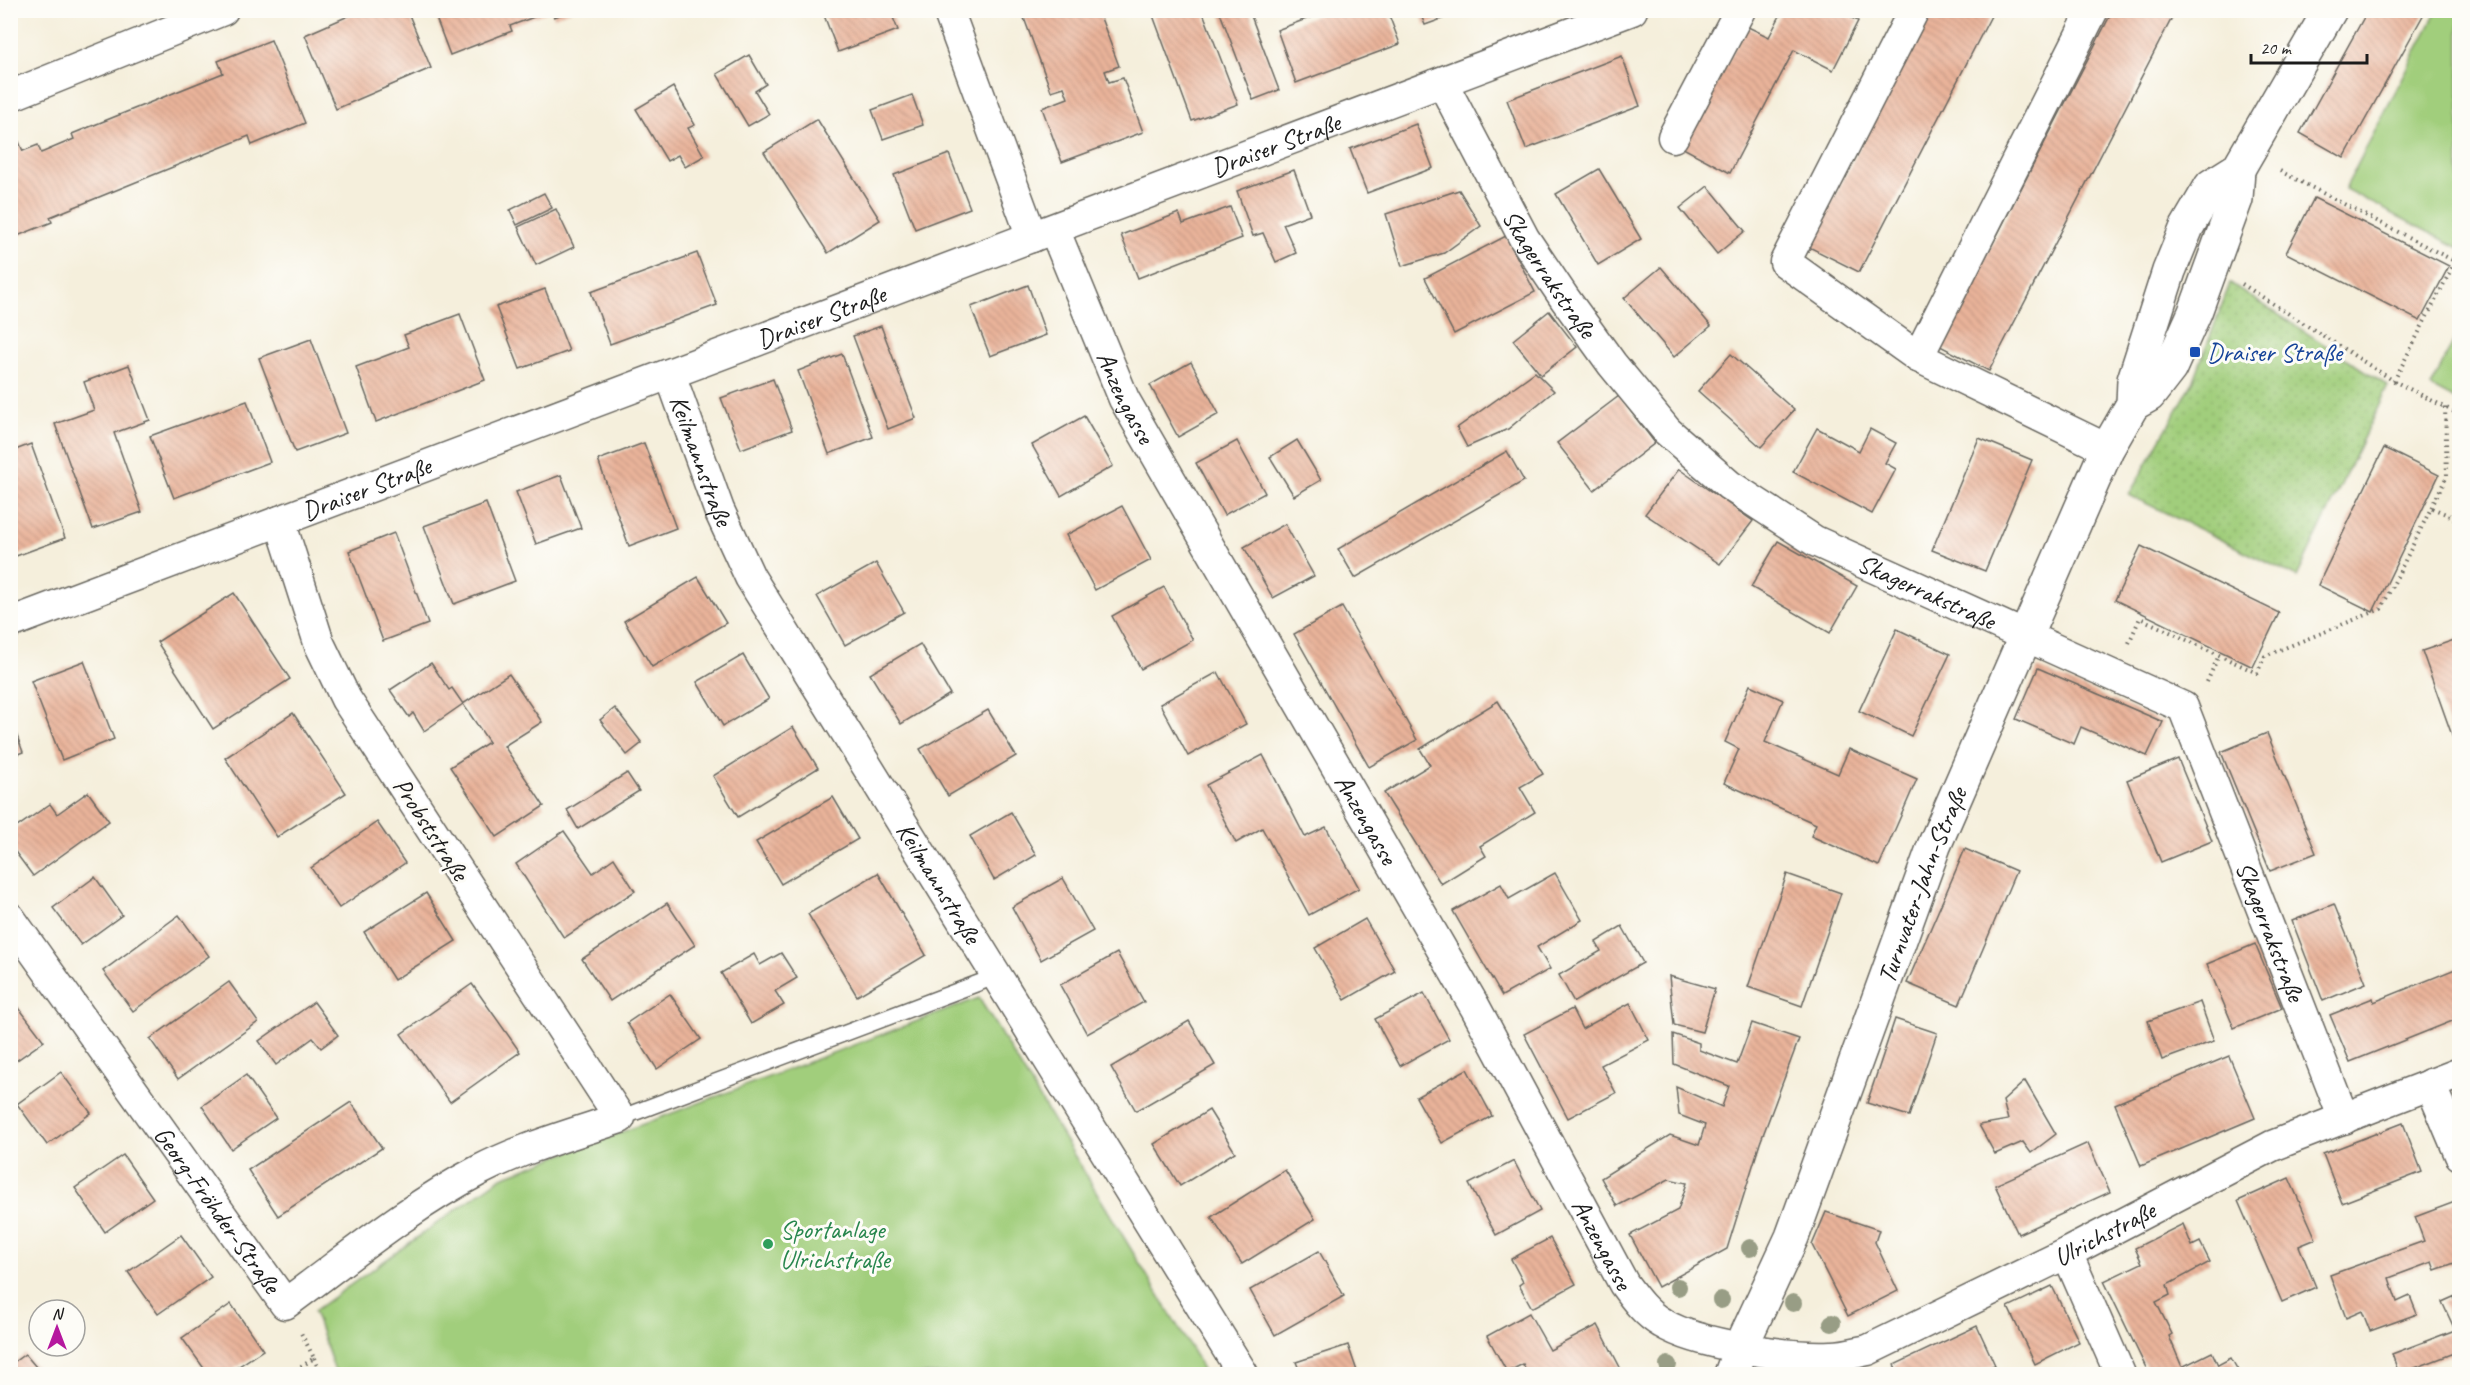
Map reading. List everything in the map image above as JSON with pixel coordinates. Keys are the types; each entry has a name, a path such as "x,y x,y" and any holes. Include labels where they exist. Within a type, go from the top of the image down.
{"street":[{"path":"10,96 223,10"},
{"name":"Anzengasse","path":"948,10 1043,233 1124,399 1475,1006 1624,1284 1643,1309 1663,1324 1695,1336 1736,1360"},
{"name":"Draiser Straße","path":"10,623 1632,10"},
{"path":"1673,137 1740,10"},
{"path":"1914,10 1785,262 1918,357 2108,449"},
{"path":"1918,357 2093,10"},
{"name":"Turnvater-Jahn-Straße","path":"2133,404 2149,395 2170,368 2195,312 2236,199 2244,159 2330,10"},
{"name":"Skagerrakstraße","path":"1442,82 1530,247 1612,364 1667,431 1729,485 1815,541 2025,638 2182,707 2344,1119"},
{"name":"Turnvater-Jahn-Straße","path":"1736,1360 1792,1237 1934,846 2108,449 2133,404 2134,380 2169,271 2187,227 2211,186 2244,159"},
{"name":"Keilmannstraße","path":"670,374 719,510 750,576 1243,1374"},
{"name":"Probststraße","path":"280,521 320,643 346,699 620,1118"},
{"name":"Georg-Fröhder-Straße","path":"10,918 285,1304 420,1205 479,1170 537,1145 620,1118"},
{"name":"Ulrichstraße","path":"1736,1360 1834,1356 1868,1350 2067,1253 2272,1146 2460,1073"},
{"path":"2430,1084 2460,1155"},
{"path":"2067,1253 2120,1374"}],"lane":[{"path":"620,1118 997,976"}],"path":[{"path":"2244,159 2287,177 2457,263 2394,381"},
{"path":"2211,264 2394,381 2460,415"},
{"path":"2114,677 2140,618 2257,673 2265,656 2381,609 2447,476 2445,407"},
{"path":"2432,508 2453,517 2460,525"},
{"path":"285,1304 320,1374"},
{"path":"291,1374 314,1358"}],"green space":[{"path":"2437,11 2459,11 2459,248 2345,189"},
{"path":"2230,283 2388,386 2297,577 2129,495 2194,380"},
{"path":"2459,330 2460,402 2431,387"},
{"name":"Sportanlage Ulrichstraße","path":"979,998 1197,1358 1203,1374 336,1374 314,1311 502,1177"}],"building":[{"path":"362,10 407,10 431,68 336,109 305,35"},
{"path":"433,10 550,11 510,26 512,31 450,55"},
{"path":"551,10 571,10 571,11 554,17"},
{"path":"822,10 890,10 898,30 838,52"},
{"path":"1021,10 1098,10 1119,66 1105,71 1109,82 1123,78 1143,132 1062,162 1042,108 1068,98 1064,87 1051,91"},
{"path":"1151,10 1202,10 1238,104 1192,121"},
{"path":"1219,10 1256,10 1250,13 1279,90 1253,100"},
{"path":"1330,10 1387,10 1400,44 1296,83 1277,30"},
{"path":"1419,10 1464,10 1464,11 1425,25"},
{"path":"1783,10 1836,10 1858,21 1833,70 1794,50 1730,173 1683,148 1746,26 1769,37"},
{"path":"1930,10 1994,10 1859,272 1809,247"},
{"path":"2113,10 2176,10 1989,371 1940,346"},
{"path":"2368,10 2426,10 2344,158 2300,133"},
{"path":"271,40 305,123 252,145 249,136 50,217 52,222 10,239 10,145 19,142 23,151 38,145 41,153 74,139 72,134 223,73 218,61"},
{"path":"749,55 766,84 755,91 769,114 748,126 717,74"},
{"path":"1622,56 1640,106 1526,149 1507,100"},
{"path":"673,87 695,125 688,128 704,156 685,167 678,155 667,161 636,109"},
{"path":"912,95 923,125 883,139 872,110"},
{"path":"817,119 880,220 828,253 764,152"},
{"path":"1416,124 1433,168 1367,193 1350,149"},
{"path":"949,154 970,208 915,229 894,175"},
{"path":"1599,169 1641,239 1598,265 1556,194"},
{"path":"1294,170 1310,214 1283,224 1296,253 1276,262 1263,233 1253,236 1237,191"},
{"path":"1708,186 1745,231 1717,254 1680,208"},
{"path":"1459,190 1481,226 1444,253 1402,266 1386,214"},
{"path":"544,193 552,208 517,225 510,210"},
{"path":"2314,198 2449,266 2420,321 2286,253"},
{"path":"1230,207 1242,238 1138,278 1121,235 1179,213 1183,224"},
{"path":"556,209 574,247 536,265 518,227"},
{"path":"1506,236 1535,292 1454,334 1425,278"},
{"path":"697,253 717,305 610,344 591,292"},
{"path":"1661,267 1711,326 1674,357 1624,298"},
{"path":"1028,285 1046,335 990,356 971,307"},
{"path":"545,289 569,351 520,369 496,307"},
{"path":"1549,311 1577,347 1541,375 1513,340"},
{"path":"460,314 485,380 376,422 356,367 409,347 404,335"},
{"path":"881,326 916,418 888,429 853,336"},
{"path":"311,339 346,433 295,452 259,358"},
{"path":"842,354 873,437 829,454 798,371"},
{"path":"1731,354 1794,410 1761,447 1698,391"},
{"path":"1191,362 1219,414 1178,437 1150,385"},
{"path":"129,365 150,420 114,433 142,512 93,529 55,424 94,410 84,382"},
{"path":"1535,372 1554,391 1508,429 1467,447 1457,428"},
{"path":"773,379 792,430 741,449 721,398"},
{"path":"1619,396 1655,443 1594,490 1557,443"},
{"path":"247,401 270,462 174,498 150,436"},
{"path":"1084,416 1113,466 1061,496 1032,445"},
{"path":"1817,428 1859,451 1870,429 1896,443 1885,463 1896,469 1872,514 1793,472"},
{"path":"1979,438 2032,460 1985,571 1932,550"},
{"path":"1297,440 1321,480 1294,496 1270,457"},
{"path":"1237,441 1265,493 1224,515 1196,463"},
{"path":"644,443 676,528 629,546 598,460"},
{"path":"31,444 65,538 16,556 10,539 10,452"},
{"path":"2384,448 2439,475 2373,612 2318,585"},
{"path":"1507,451 1524,481 1355,578 1338,549"},
{"path":"1679,469 1753,521 1720,564 1645,514"},
{"path":"561,475 581,528 536,544 516,492"},
{"path":"486,503 515,581 454,604 424,526"},
{"path":"1122,506 1151,560 1095,590 1066,535"},
{"path":"1285,524 1314,576 1273,598 1244,547"},
{"path":"394,533 428,624 383,641 349,551"},
{"path":"1778,541 1857,586 1830,633 1751,587"},
{"path":"2141,546 2279,613 2253,667 2115,600"},
{"path":"876,563 904,612 845,645 817,596"},
{"path":"698,577 726,623 652,667 624,621"},
{"path":"1164,587 1193,640 1141,669 1112,616"},
{"path":"234,593 290,679 213,729 157,642"},
{"path":"1342,607 1417,740 1369,767 1294,634"},
{"path":"1897,629 1950,654 1911,736 1859,711"},
{"path":"2460,638 2460,755 2459,755 2422,651"},
{"path":"920,644 950,694 901,724 870,674"},
{"path":"743,655 769,699 723,726 697,682"},
{"path":"84,661 114,739 62,760 31,681"},
{"path":"431,663 449,690 452,688 463,704 424,731 413,713 409,717 390,690"},
{"path":"2038,668 2163,722 2147,756 2081,727 2074,744 2016,719"},
{"path":"1218,672 1246,724 1188,756 1160,704"},
{"path":"509,674 542,722 504,746 544,806 497,837 450,767 489,742 463,704"},
{"path":"1750,685 1783,700 1765,742 1838,774 1849,749 1917,779 1879,866 1811,836 1816,824 1724,783 1739,749 1725,742"},
{"path":"1498,701 1543,774 1520,787 1535,812 1480,846 1486,856 1441,884 1384,793 1430,765 1420,749"},
{"path":"615,708 642,743 627,755 600,720"},
{"path":"988,710 1016,756 948,796 920,749"},
{"path":"293,713 346,793 277,837 225,758"},
{"path":"10,717 23,752 10,757"},
{"path":"793,727 818,768 738,817 713,776"},
{"path":"2267,733 2316,853 2270,871 2221,752"},
{"path":"1263,755 1305,837 1326,827 1359,888 1309,915 1262,828 1236,843 1206,785"},
{"path":"2178,759 2212,841 2161,862 2127,780"},
{"path":"627,773 639,791 578,829 567,810"},
{"path":"88,792 109,821 33,876 10,845 10,832 50,804 57,814"},
{"path":"833,797 858,839 781,884 756,842"},
{"path":"1011,812 1036,855 994,880 970,836"},
{"path":"377,822 405,863 339,908 311,868"},
{"path":"564,831 593,873 614,858 635,891 564,938 516,864"},
{"path":"1965,849 2016,871 1959,1005 1907,983"},
{"path":"878,873 926,955 857,996 808,914"},
{"path":"1555,873 1582,920 1537,947 1550,969 1502,996 1453,911 1501,884 1509,899"},
{"path":"1787,874 1841,893 1802,1006 1748,987"},
{"path":"95,877 122,915 81,945 53,908"},
{"path":"1063,878 1093,931 1041,960 1012,907"},
{"path":"426,893 456,941 394,980 364,932"},
{"path":"667,903 695,945 610,1001 582,959"},
{"path":"2334,904 2366,983 2323,1001 2292,921"},
{"path":"179,915 209,956 133,1011 103,971"},
{"path":"1365,919 1395,971 1345,1000 1315,948"},
{"path":"1622,926 1643,963 1574,1002 1559,975 1601,951 1596,942"},
{"path":"2255,944 2282,1008 2234,1028 2207,964"},
{"path":"781,953 797,978 775,991 784,1005 751,1024 721,973 754,954 760,965"},
{"path":"1117,953 1144,1002 1087,1034 1060,985"},
{"path":"2460,967 2460,1018 2350,1062 2330,1015 2373,998 2374,1002"},
{"path":"1669,976 1715,989 1702,1032 1674,1025"},
{"path":"229,982 258,1022 178,1079 150,1039"},
{"path":"472,984 520,1052 450,1102 401,1034"},
{"path":"1424,993 1449,1039 1400,1066 1375,1019"},
{"path":"670,994 701,1039 657,1069 627,1023"},
{"path":"314,1002 338,1035 321,1048 313,1038 276,1065 259,1041"},
{"path":"2200,1002 2214,1041 2162,1060 2148,1021"},
{"path":"1630,1003 1649,1040 1601,1065 1616,1093 1568,1118 1524,1034 1572,1009 1582,1029"},
{"path":"16,1004 44,1041 10,1065 10,1008"},
{"path":"1895,1019 1937,1033 1909,1116 1867,1103"},
{"path":"1189,1021 1215,1065 1136,1111 1111,1067"},
{"path":"1752,1023 1799,1039 1760,1143 1727,1249 1658,1287 1630,1235 1678,1210 1687,1183 1669,1179 1617,1206 1601,1178 1670,1135 1699,1145 1705,1125 1679,1115 1676,1087 1722,1107 1729,1086 1674,1064 1673,1034 1699,1043 1699,1050 1737,1064"},
{"path":"2229,1056 2255,1118 2141,1166 2115,1104"},
{"path":"1467,1069 1492,1116 1442,1143 1416,1097"},
{"path":"61,1072 91,1113 47,1145 17,1104"},
{"path":"246,1075 276,1118 231,1149 202,1106"},
{"path":"2025,1081 2056,1134 2031,1153 2023,1142 1995,1154 1979,1125 2008,1120 2003,1101"},
{"path":"351,1102 382,1148 278,1216 248,1170"},
{"path":"1209,1110 1235,1152 1180,1186 1154,1144"},
{"path":"2403,1123 2422,1172 2342,1203 2323,1154"},
{"path":"2088,1143 2110,1192 2018,1234 1995,1185"},
{"path":"123,1155 153,1198 105,1232 75,1188"},
{"path":"1514,1161 1540,1211 1496,1235 1469,1184"},
{"path":"1285,1170 1315,1219 1242,1264 1211,1217"},
{"path":"2289,1178 2316,1239 2299,1246 2316,1287 2282,1302 2238,1201"},
{"path":"2460,1200 2460,1261 2435,1270 2432,1262 2389,1278 2397,1302 2410,1296 2417,1314 2370,1331 2362,1311 2346,1318 2330,1275 2424,1241 2415,1217"},
{"path":"1826,1212 1879,1230 1875,1242 1898,1291 1848,1316 1812,1245"},
{"path":"2183,1224 2192,1246 2200,1242 2210,1262 2167,1285 2170,1295 2156,1302 2172,1334 2169,1336 2182,1367 2212,1352 2218,1365 2231,1358 2240,1374 2149,1374 2104,1281 2142,1263 2135,1248"},
{"path":"181,1235 211,1277 158,1314 128,1272"},
{"path":"1550,1238 1576,1284 1532,1308 1519,1285 1523,1282 1511,1259"},
{"path":"1319,1251 1344,1296 1275,1335 1250,1290"},
{"path":"2052,1286 2079,1342 2035,1364 2008,1307"},
{"path":"2460,1294 2460,1351 2399,1374 2392,1354 2455,1330 2442,1302"},
{"path":"231,1304 263,1350 227,1374 208,1374 182,1338"},
{"path":"1529,1313 1550,1350 1598,1325 1623,1373 1528,1374 1523,1364 1507,1372 1487,1336"},
{"path":"1977,1326 1995,1365 1973,1374 1898,1374 1894,1365"},
{"path":"1348,1345 1358,1374 1301,1374 1296,1362"},
{"path":"25,1354 42,1374 10,1374 10,1365"}],"place":[{"name":"Draiser Straße","path":"2195,352"},
{"name":"Sportanlage Ulrichstraße","path":"768,1244"}]}
